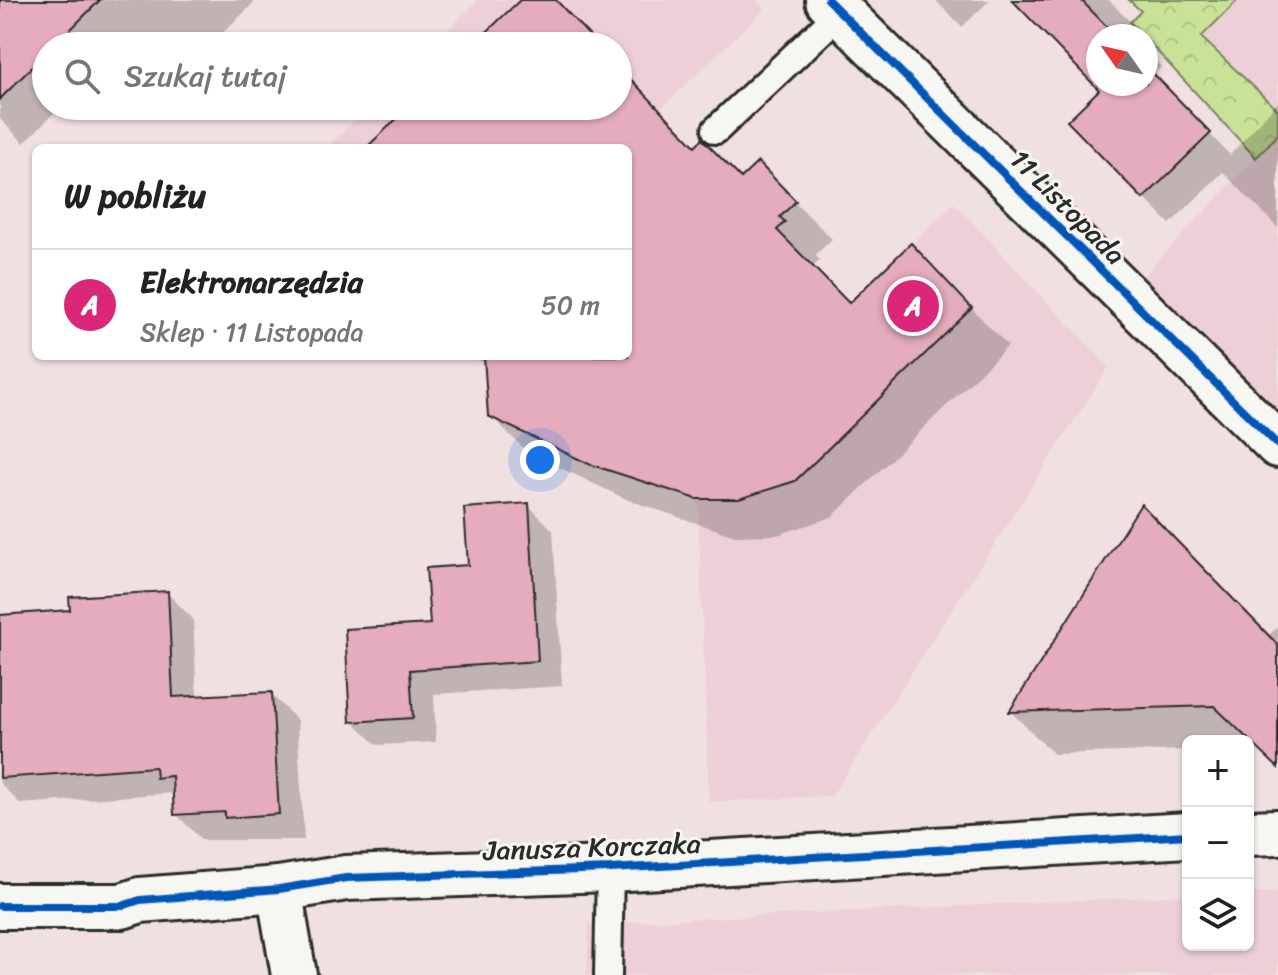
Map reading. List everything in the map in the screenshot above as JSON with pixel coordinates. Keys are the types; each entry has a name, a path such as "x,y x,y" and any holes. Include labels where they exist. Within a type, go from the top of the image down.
{"street":[{"name":"11 Listopada","path":"834,6 1278,445"},
{"path":"1254,833 1278,832"},
{"name":"Janusza Korczaka","path":"0,906 122,906 151,898 279,889 346,878 610,869 1182,835"},
{"path":"279,889 294,975"}],"lane":[{"path":"716,130 834,6"},
{"path":"608,975 610,869"}],"shaded area":[{"path":"478,0 756,0 765,9 624,144 330,144 355,120 632,120 632,32 445,32"},
{"path":"1238,0 1278,0 1278,110 1201,37"},
{"path":"1278,134 1278,411 1143,276"},
{"path":"954,203 1109,367 832,796 709,802 698,499 717,434"},
{"path":"1278,892 1278,975 587,975 589,924 1182,895 1182,951 1254,951 1254,893"}],"green space":[{"path":"1129,0 1238,0 1201,37 1278,110 1278,134 1256,158 1158,52 1158,24 1130,22 1141,11"}],"building":[{"path":"0,0 100,0 68,32 32,32 32,67 0,99"},
{"path":"520,0 556,0 586,32 487,32"},
{"path":"1012,0 1081,0 1104,24 1086,24 1086,77"},
{"path":"1158,78 1211,133 1143,199 1067,121 1093,96 1158,96"},
{"path":"632,81 695,146 702,139 741,178 758,162 796,201 780,217 785,222 777,230 849,303 911,243 972,308 795,481 739,499 697,499 589,464 488,416 484,360 632,360 632,144 370,144 395,120 632,120"},
{"path":"529,503 538,661 410,670 413,718 350,722 345,629 430,624 426,568 468,565 464,508"},
{"path":"1141,504 1278,645 1278,768 1254,745 1254,735 1244,735 1214,706 1009,712"},
{"path":"168,591 173,697 272,692 279,814 225,818 225,812 174,815 172,776 156,778 155,767 0,778 0,615 70,610 69,597"}],"cycle path":[{"path":"828,0 1278,445"},
{"path":"0,906 122,906 140,900 279,889 346,878 610,869 1182,835"}],"place":[{"name":"Elektronarzędzia","path":"913,306"}]}
